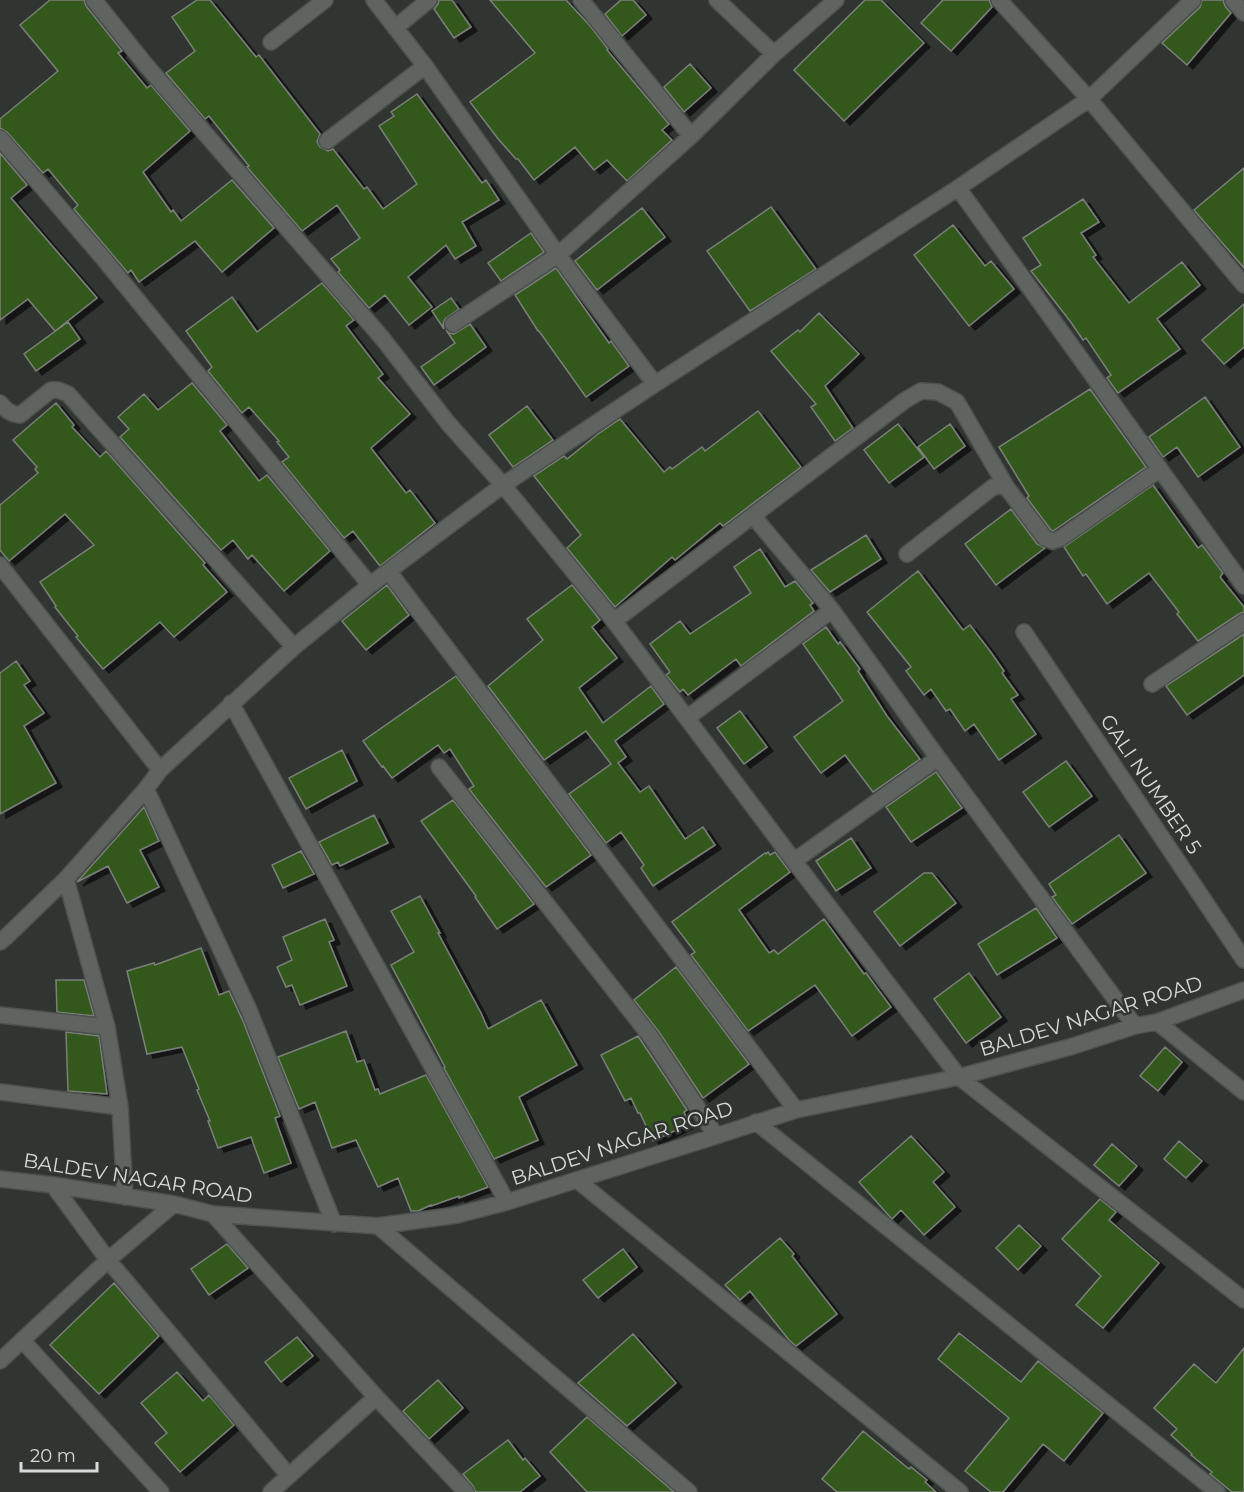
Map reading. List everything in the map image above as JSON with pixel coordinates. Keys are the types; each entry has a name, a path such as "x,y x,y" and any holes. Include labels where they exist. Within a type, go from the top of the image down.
{"street":[{"path":"94,0 145,64 382,339 448,423 503,485 615,621 958,1077 1244,1300"},
{"path":"271,42 325,0"},
{"path":"374,0 424,66 558,255 655,384"},
{"path":"395,28 429,0"},
{"path":"581,0 691,136"},
{"path":"717,0 774,54"},
{"path":"453,324 558,255 691,136 774,54 836,0"},
{"path":"999,0 1089,99 1244,285"},
{"path":"2,936 66,879 146,789 160,770 294,647 370,585 389,573 503,485 958,188 1089,99 1193,0"},
{"path":"1233,0 1244,12"},
{"path":"327,141 424,66"},
{"path":"0,138 103,258 370,585"},
{"path":"958,188 1244,586"},
{"path":"0,403 7,411 20,415 51,390 68,394 294,647"},
{"path":"615,621 894,409 921,391 938,392 957,402 1007,488 1045,538 1053,541 1061,538 1160,468"},
{"path":"907,554 993,487 1007,488"},
{"path":"753,516 832,610 1135,1026"},
{"path":"0,566 160,770"},
{"path":"389,573 796,1110"},
{"path":"687,718 832,610"},
{"path":"1152,684 1244,622"},
{"name":"GALI NUMBER 5","path":"1024,632 1244,960"},
{"path":"231,703 507,1202"},
{"path":"794,861 938,758"},
{"path":"439,767 651,1037 716,1137"},
{"path":"146,789 249,1010 334,1224"},
{"path":"66,879 107,1027 120,1107 125,1197"},
{"name":"BALDEV NAGAR ROAD","path":"0,1179 174,1204 213,1214 334,1224 378,1226 457,1215 507,1202 796,1110 958,1077 1070,1047 1135,1026 1158,1022 1244,990"},
{"path":"0,1015 107,1027"},
{"path":"1158,1022 1244,1092"},
{"path":"0,1092 120,1107"},
{"path":"756,1122 1217,1492"},
{"path":"577,1180 960,1492"},
{"path":"53,1185 108,1260 289,1476"},
{"path":"0,1361 108,1260 174,1204"},
{"path":"213,1214 376,1397 466,1492"},
{"path":"378,1226 689,1492"},
{"path":"22,1340 161,1492"},
{"path":"271,1492 376,1397"}],"building":[{"path":"50,0 84,0 86,6 122,51 118,53 147,88 151,85 190,131 143,172 171,212 173,210 181,221 232,180 274,228 222,272 195,241 139,282 131,270 128,273 74,209 78,205 48,169 43,173 7,132 0,128 0,119 58,71 20,25"},
{"path":"197,0 210,0 256,57 259,55 320,134 317,142 320,147 328,151 333,149 383,209 417,184 379,126 394,116 391,112 417,94 482,183 486,180 499,200 462,222 476,246 455,259 446,245 408,277 432,307 409,325 385,295 369,308 338,272 340,270 331,259 360,238 337,205 302,231 247,167 249,166 209,116 205,119 166,73 195,51 172,17"},
{"path":"439,0 452,0 471,27 454,38 434,9"},
{"path":"490,0 566,0 591,27 607,50 669,124 662,130 672,140 627,181 607,160 594,170 575,147 534,180 470,102 535,53"},
{"path":"621,0 633,0 646,15 622,36 605,14"},
{"path":"865,0 881,0 924,43 844,121 794,70"},
{"path":"943,0 989,0 992,7 951,51 921,23"},
{"path":"1202,0 1223,0 1231,13 1187,65 1162,43 1200,7"},
{"path":"690,64 711,88 684,112 664,87"},
{"path":"0,153 27,185 11,198 97,298 55,331 28,299 0,320"},
{"path":"1244,168 1244,268 1194,210"},
{"path":"1083,199 1099,222 1081,233 1096,255 1093,257 1129,303 1182,262 1200,285 1157,319 1180,349 1118,393 1107,378 1111,375 1086,338 1083,340 1031,271 1041,265 1023,238"},
{"path":"771,207 816,269 750,311 707,251"},
{"path":"642,208 665,237 597,290 575,261"},
{"path":"953,225 985,266 991,261 1014,289 969,326 914,255"},
{"path":"531,233 544,252 501,281 488,263"},
{"path":"556,268 609,343 611,341 629,366 586,397 515,295"},
{"path":"322,283 354,320 346,326 383,374 378,378 410,414 371,448 406,493 410,490 435,523 380,566 353,531 344,538 282,462 289,457 277,442 279,441 249,407 242,413 208,371 212,367 186,331 232,297 257,332"},
{"path":"451,298 459,309 445,319 444,329 432,311"},
{"path":"1244,304 1244,347 1224,364 1202,340"},
{"path":"819,313 859,354 825,386 853,428 835,441 811,407 816,404 771,351 798,330 800,332"},
{"path":"68,322 80,339 36,371 24,354"},
{"path":"470,324 486,347 434,385 421,367 455,343 446,330 454,334"},
{"path":"192,383 227,425 220,431 259,481 267,475 330,551 284,591 252,555 248,559 233,540 221,550 120,437 129,429 118,417 144,394 158,410"},
{"path":"1090,389 1146,467 1053,531 1027,498 1029,496 999,447"},
{"path":"1205,397 1240,447 1198,477 1177,447 1163,457 1149,437"},
{"path":"56,403 74,425 72,427 100,457 106,451 205,563 203,565 227,592 174,637 160,622 103,669 76,637 78,636 55,607 40,582 94,545 65,514 9,561 0,550 0,505 38,473 35,469 37,467 13,440"},
{"path":"527,406 553,440 513,467 489,435"},
{"path":"758,411 801,467 723,526 720,523 675,560 672,557 615,607 567,548 581,535 534,476 564,456 567,459 620,419 664,472 670,467 672,469 702,447 705,451"},
{"path":"898,424 924,457 889,483 864,450"},
{"path":"950,424 965,446 934,469 918,447"},
{"path":"1153,485 1198,548 1202,545 1223,573 1220,577 1244,607 1244,612 1198,641 1149,573 1107,604 1086,574 1083,576 1064,547"},
{"path":"1011,509 1037,544 1045,548 996,585 965,544"},
{"path":"866,535 881,559 830,592 811,570"},
{"path":"760,549 785,587 795,581 813,603 810,605 814,611 741,666 736,659 688,695 683,689 680,692 666,675 670,672 650,644 680,621 690,634 751,593 734,567"},
{"path":"918,571 963,630 970,625 990,651 1018,695 1011,699 1036,734 999,760 974,724 965,731 950,709 946,711 931,689 924,695 906,671 911,667 867,612"},
{"path":"387,585 409,615 366,650 342,621"},
{"path":"572,585 600,620 592,627 617,658 579,688 603,723 651,686 664,704 615,741 626,757 618,763 640,792 649,786 685,839 703,827 715,845 653,886 641,868 644,865 621,832 606,843 569,794 611,764 586,731 544,760 488,686 543,640 527,619"},
{"path":"826,627 860,669 858,671 887,716 920,759 873,792 845,755 821,773 794,737 843,701 803,644"},
{"path":"1244,634 1244,675 1187,715 1166,686"},
{"path":"16,661 30,681 24,685 44,713 24,726 56,783 0,814 0,673"},
{"path":"456,676 591,855 546,887 469,789 474,786 450,749 444,753 438,745 392,778 363,741"},
{"path":"740,711 767,747 744,764 717,728"},
{"path":"342,750 357,781 306,809 289,778"},
{"path":"1066,761 1092,796 1049,827 1023,792"},
{"path":"936,772 962,808 911,842 886,807"},
{"path":"453,800 534,904 497,929 476,896 421,821"},
{"path":"144,807 159,841 140,850 159,887 127,903 108,866 77,882"},
{"path":"374,815 388,843 340,866 338,862 332,865 319,842"},
{"path":"1119,835 1146,873 1072,924 1052,897 1056,895 1049,884"},
{"path":"851,838 871,868 836,891 816,861"},
{"path":"301,851 314,874 283,888 272,865"},
{"path":"768,852 770,855 775,852 790,872 739,910 769,953 774,950 778,954 824,919 891,1007 852,1036 815,985 748,1031 691,955 695,952 672,922"},
{"path":"924,873 932,873 956,903 900,946 874,912"},
{"path":"420,896 488,1029 541,1000 577,1065 519,1097 538,1140 494,1159 391,965 414,952 391,911"},
{"path":"1036,908 1057,938 997,975 978,944"},
{"path":"325,919 334,940 329,942 347,986 300,1005 292,985 286,987 277,967 292,960 283,937"},
{"path":"201,948 219,995 229,991 280,1116 275,1118 291,1163 264,1173 251,1137 218,1148 197,1090 199,1089 182,1047 147,1054 127,971 154,963 155,965"},
{"path":"676,967 749,1064 703,1098 659,1032 634,1000"},
{"path":"969,973 1001,1017 966,1043 934,999"},
{"path":"56,980 84,980 94,1016 57,1012"},
{"path":"346,1031 357,1062 364,1060 375,1090 378,1089 380,1094 426,1075 488,1187 418,1211 411,1211 398,1178 378,1187 356,1140 332,1148 315,1102 299,1109 278,1057"},
{"path":"66,1032 99,1036 107,1094 68,1091"},
{"path":"638,1036 687,1110 684,1112 689,1124 653,1141 631,1098 625,1101 601,1055"},
{"path":"1165,1047 1182,1062 1158,1091 1140,1076"},
{"path":"911,1136 944,1172 933,1182 955,1207 924,1235 901,1210 892,1219 859,1182"},
{"path":"1179,1141 1202,1161 1186,1178 1164,1159"},
{"path":"1112,1144 1137,1166 1119,1186 1094,1165"},
{"path":"1100,1199 1116,1212 1109,1220 1159,1263 1103,1328 1076,1305 1101,1276 1062,1239"},
{"path":"1019,1225 1041,1246 1018,1270 996,1248"},
{"path":"780,1238 837,1314 796,1346 750,1291 740,1300 725,1285"},
{"path":"227,1244 248,1268 209,1295 191,1269"},
{"path":"623,1249 637,1267 598,1298 583,1280"},
{"path":"114,1283 159,1336 99,1394 50,1345"},
{"path":"959,1333 1021,1382 1038,1361 1103,1413 1064,1461 1043,1444 1003,1492 991,1492 965,1471 1009,1418 938,1359"},
{"path":"633,1334 676,1383 627,1426 578,1383"},
{"path":"297,1337 313,1356 281,1382 265,1362"},
{"path":"1244,1348 1244,1492 1232,1492 1210,1474 1212,1472 1171,1435 1177,1429 1154,1408 1194,1364 1216,1383"},
{"path":"177,1372 203,1401 209,1395 234,1425 180,1472 155,1443 167,1433 141,1403"},
{"path":"438,1380 463,1408 429,1439 403,1411"},
{"path":"587,1417 674,1492 587,1492 550,1452"},
{"path":"863,1431 909,1469 911,1467 927,1480 925,1482 936,1492 837,1492 822,1479"},
{"path":"508,1440 523,1460 525,1458 540,1476 520,1492 476,1492 463,1474"}]}
